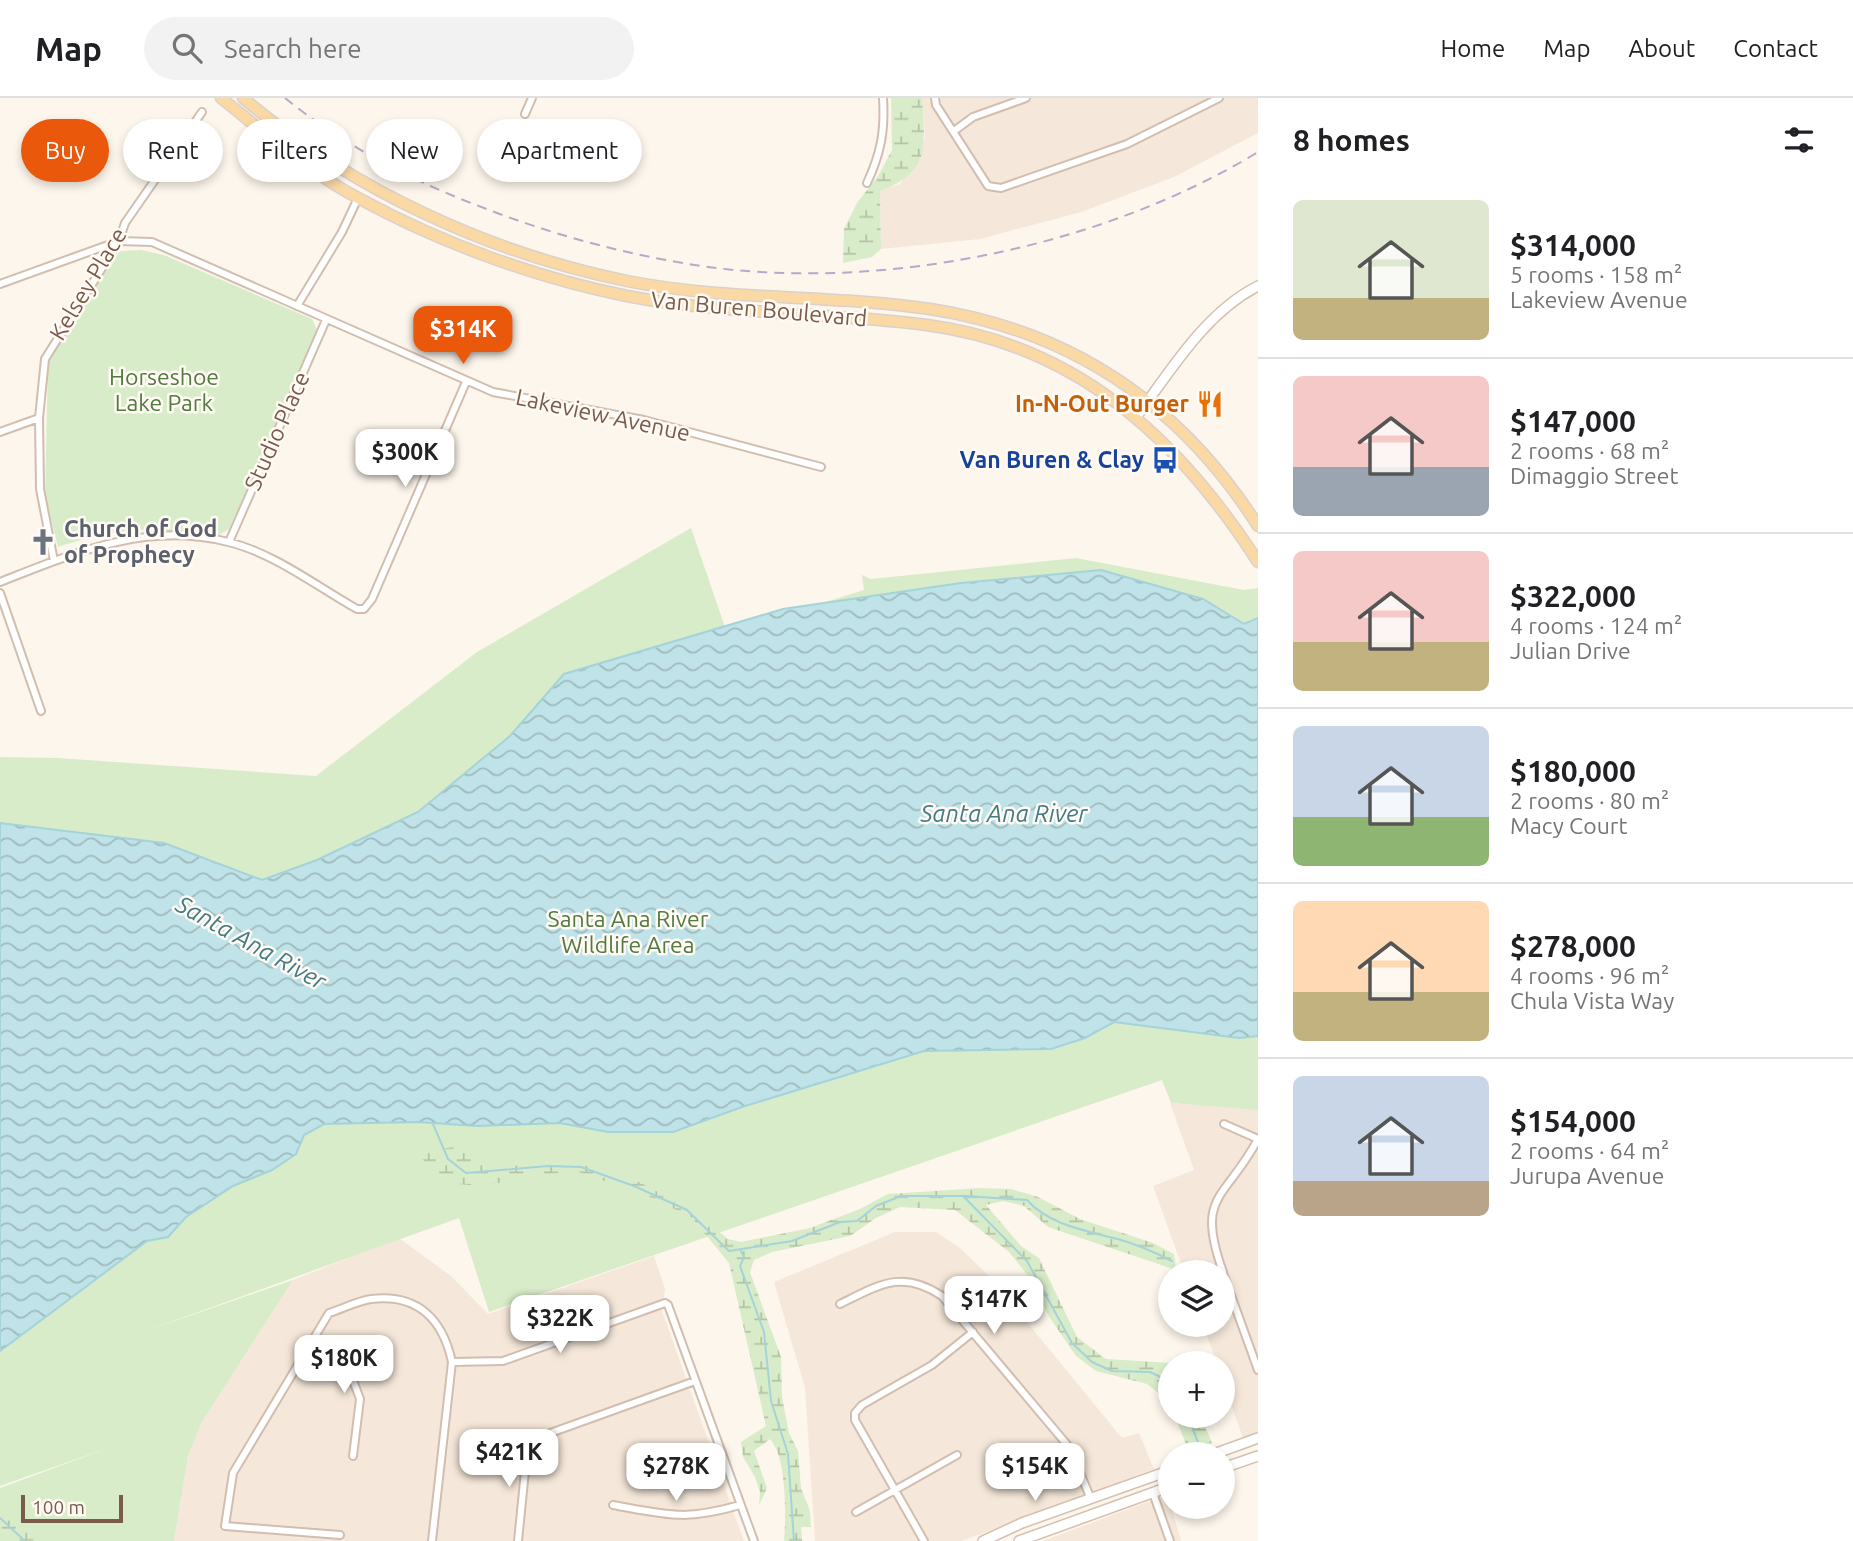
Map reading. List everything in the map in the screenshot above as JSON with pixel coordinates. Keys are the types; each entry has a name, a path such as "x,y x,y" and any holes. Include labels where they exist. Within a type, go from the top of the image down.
{"main road":[{"name":"Van Buren Boulevard","path":"221,98 274,141 358,198 505,261 623,295 675,304 929,325 985,337 1044,359 1137,416 1204,488 1258,562"},
{"name":"Van Buren Boulevard","path":"243,98 322,155 377,190 439,220 532,256 627,281 679,290 928,309 984,319 1034,335 1077,354 1149,401 1208,458 1258,526"},
{"path":"358,198 377,190"},
{"path":"1137,416 1207,326 1228,304 1258,286"},
{"path":"1235,1446 1258,1438"},
{"path":"1235,1464 1258,1456"},
{"path":"983,1541 1158,1475"},
{"path":"1019,1541 1158,1491"}],"street":[{"path":"524,114 532,98"},
{"path":"867,184 880,155 884,138 883,98"},
{"path":"935,98 936,106 988,186 1001,188 1128,144 1219,98"},
{"path":"954,131 973,117 1026,98"},
{"name":"Kelsey Place","path":"54,561 40,489 39,418 45,359 119,241 125,223 202,112"},
{"path":"297,306 342,232 358,198"},
{"path":"0,284 119,241"},
{"name":"Lakeview Avenue","path":"119,241 152,242 466,383 539,403 644,420 821,467"},
{"name":"Studio Place","path":"229,542 326,320"},
{"path":"0,582 106,542 132,537 184,536 229,542 306,578 357,608 364,608 372,599 466,383"},
{"path":"0,432 39,418"},
{"path":"0,593 41,710"},
{"path":"1218,1260 1209,1224 1213,1209 1220,1194 1246,1161 1258,1139 1224,1125"},
{"path":"840,1304 883,1284 905,1280 926,1285 942,1296 1069,1447 1091,1499"},
{"path":"340,1535 225,1526 233,1473 329,1313 371,1299 408,1301 432,1316 447,1338 452,1362 432,1541"},
{"path":"452,1362 503,1361 664,1303 668,1306 754,1541"},
{"path":"1235,1306 1258,1370"},
{"path":"924,1541 855,1420 855,1413 862,1405 932,1365 973,1332"},
{"path":"308,1345 348,1367 360,1399 354,1457"},
{"path":"518,1541 528,1441 695,1381"},
{"path":"856,1512 957,1455"},
{"path":"1153,1493 1170,1541"},
{"path":"613,1505 683,1518 708,1515 740,1505"},
{"path":"299,1541 301,1532"}],"shaded area":[{"path":"922,98 1258,98 1258,133 1174,177 1081,212 980,239 881,249 880,190 900,184 925,139"},
{"path":"1170,1103 1258,1109 1258,1433 1243,1438 1235,1416 1235,1351 1213,1351 1207,1337 1235,1337 1235,1260 1180,1260 1153,1186 1194,1170"},
{"path":"895,1232 936,1232 960,1248 990,1277 1122,1438 1139,1433 1154,1469 962,1541 815,1541 805,1388 774,1282"},
{"path":"399,1238 451,1276 488,1314 654,1256 665,1289 662,1311 744,1541 174,1541 188,1456 202,1422 293,1280"},
{"path":"1158,1498 1158,1519 1175,1519 1181,1541 1043,1541"}],"green space":[{"path":"891,98 922,98 924,130 921,155 908,175 897,184 880,191 881,249 872,257 843,263 844,229 857,203 878,176 892,150"},
{"name":"Horseshoe Lake Park","path":"141,250 164,255 312,319 318,332 229,529 216,537 173,531 136,530 100,535 58,547 45,496 48,361 59,340 120,251"},
{"name":"Santa Ana River","path":"691,528 727,633 864,590 862,575 871,579 1076,558 1244,590 1258,588 1258,1110 1171,1103 1162,1080 489,1312 459,1218 140,1333 293,1280 202,1422 188,1456 174,1541 0,1541 0,1488 111,1447 0,1486 0,757 58,758 316,776 477,652"},
{"path":"459,1146 475,1159 500,1166 577,1163 639,1182 692,1210 728,1239 741,1242 810,1228 860,1209 888,1194 981,1188 1011,1189 1038,1197 1080,1219 1153,1243 1174,1254 1175,1260 1158,1260 1158,1264 1048,1227 1024,1206 1003,1201 986,1205 1021,1246 1039,1258 1077,1337 1106,1359 1158,1362 1158,1393 1147,1384 1096,1371 1076,1356 1050,1318 1026,1273 1009,1252 955,1210 900,1207 876,1218 850,1236 772,1252 754,1260 750,1272 781,1357 782,1397 789,1433 798,1451 801,1488 810,1511 811,1527 801,1527 802,1541 784,1541 784,1487 776,1448 770,1439 754,1451 767,1488 759,1505 760,1492 755,1477 743,1457 741,1442 766,1426 729,1263 691,1217 652,1198 579,1172 545,1174 483,1186 445,1183 417,1153"},
{"path":"1180,1428 1206,1428 1212,1442 1185,1442"},
{"path":"0,1508 22,1518 39,1541 13,1541 0,1531"}],"water":[{"name":"Santa Ana River","path":"1101,570 1203,599 1244,624 1258,618 1258,1036 1239,1038 1114,1022 1085,1038 1051,1049 924,1051 742,1107 673,1132 608,1132 560,1123 477,1126 417,1122 324,1124 304,1135 296,1154 272,1170 233,1186 186,1217 168,1237 147,1241 0,1351 0,823 164,843 262,880 317,860 418,812 510,736 564,674 783,609 961,583"}],"waterway":[{"path":"433,1124 448,1159 466,1173 548,1166 581,1167 634,1186 687,1210 729,1251 792,1241 840,1222 857,1221 876,1206 901,1196 963,1196 1027,1261 1072,1343 1092,1362 1112,1371 1150,1372 1158,1376"},
{"path":"964,1196 1027,1200 1036,1209 1058,1222 1134,1244 1170,1260"},
{"path":"741,1251 744,1257 740,1266 764,1332 771,1401 788,1454 794,1541"},
{"path":"1192,1428 1198,1442"},
{"path":"0,1518 25,1541"}],"railway":[{"path":"285,98 355,147 380,161 458,198 511,218 594,244 651,257 708,267 777,273 848,272 920,266 992,254 1063,236 1132,213 1197,185 1258,152"}],"place":[{"name":"In-N-Out Burger","path":"1210,404"},
{"name":"Van Buren & Clay","path":"1165,460"},
{"name":"Church of God of Prophecy","path":"43,542"}],"park label":[{"name":"Santa Ana River Wildlife Area","path":"628,932"}]}
